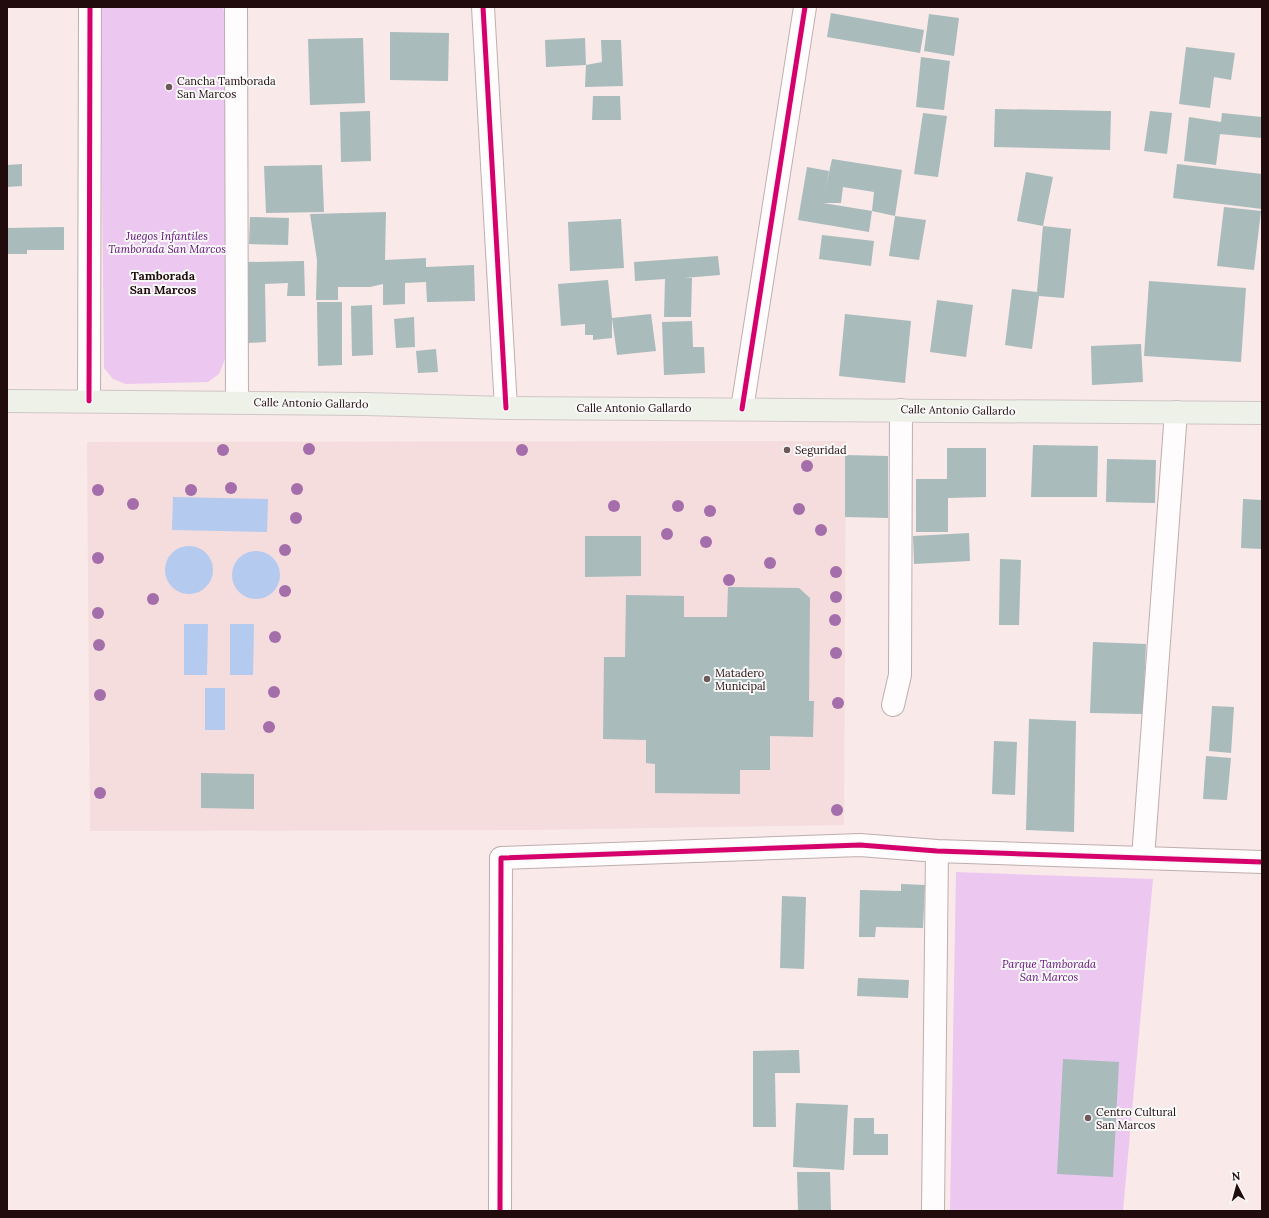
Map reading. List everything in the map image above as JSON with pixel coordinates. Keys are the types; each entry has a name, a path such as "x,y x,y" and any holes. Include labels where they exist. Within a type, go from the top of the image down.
{"main road":[{"name":"Calle Antonio Gallardo","path":"7,401 237,402 506,408 1262,413"}],"street":[{"path":"89,401 90,7"},
{"path":"236,7 237,402"},
{"path":"483,7 506,408"},
{"path":"742,409 805,7"},
{"path":"893,705 900,675 900,410"},
{"path":"1143,858 1176,412"},
{"path":"500,1211 501,858 860,845 937,851 1262,862"},
{"path":"934,1211 937,851"}],"shaded area":[{"name":"Matadero Municipal","path":"846,441 844,825 529,830 90,831 87,442"}],"green space":[{"name":"Juegos Infantiles Tamborada San Marcos","path":"103,7 223,7 225,16 225,359 219,374 208,382 126,384 113,379 104,368 100,15"},
{"name":"Parque Tamborada San Marcos","path":"956,872 1153,879 1123,1211 950,1211"}],"water":[{"path":"173,497 268,499 267,532 172,530"},
{"path":"184,546 194,546 206,553 213,565 213,575 206,587 194,594 184,594 176,590 169,583 165,575 165,565 169,557 176,550"},
{"path":"251,551 261,551 273,558 280,570 280,580 273,592 261,599 251,599 243,595 236,588 232,580 232,570 236,562 243,555"},
{"path":"184,624 208,624 207,675 184,675"},
{"path":"230,624 254,624 253,675 230,675"},
{"path":"205,688 225,688 225,730 205,730"}],"building":[{"path":"831,13 924,30 920,53 827,37"},
{"path":"929,14 959,18 954,56 924,51"},
{"path":"390,32 449,33 448,81 390,80"},
{"path":"363,38 365,103 310,105 308,39"},
{"path":"585,38 586,65 546,67 545,40"},
{"path":"601,40 621,40 623,86 585,87 586,65 602,62"},
{"path":"1186,47 1235,53 1231,80 1214,77 1210,108 1179,104"},
{"path":"921,57 950,61 944,110 916,107"},
{"path":"593,96 620,96 621,120 592,120"},
{"path":"995,109 1111,111 1110,150 994,147"},
{"path":"370,111 371,161 341,162 340,112"},
{"path":"1150,111 1172,113 1167,154 1144,151"},
{"path":"923,113 947,116 938,177 914,174"},
{"path":"1222,113 1262,117 1262,138 1220,134 1216,165 1184,161 1189,117 1221,122"},
{"path":"832,159 902,170 895,216 872,211 869,232 798,220 807,167 829,171 825,191","holes":["843,187 874,192 872,211 823,203 841,203"]},
{"path":"22,164 22,186 7,187 7,165"},
{"path":"1177,164 1262,174 1262,209 1173,198"},
{"path":"322,165 324,212 266,213 264,166"},
{"path":"1026,172 1053,177 1043,226 1017,221"},
{"path":"1224,207 1261,211 1254,270 1217,266"},
{"path":"386,212 385,260 426,258 426,267 474,265 475,301 427,302 426,282 405,283 405,304 383,305 383,284 370,287 338,287 338,300 316,300 317,260 310,214"},
{"path":"895,216 926,220 919,260 889,256"},
{"path":"250,217 289,218 288,245 249,244"},
{"path":"621,219 624,268 570,271 568,222"},
{"path":"1043,226 1071,229 1064,298 1039,296 1032,349 1005,345 1012,289 1037,292"},
{"path":"64,227 64,250 27,250 27,254 7,254 7,228"},
{"path":"822,235 874,241 871,266 819,259"},
{"path":"718,256 720,275 684,278 692,278 691,317 664,317 665,279 635,281 634,262"},
{"path":"304,261 305,296 287,296 288,283 265,284 266,342 248,343 247,262"},
{"path":"608,280 612,318 612,338 593,340 593,335 585,335 585,324 561,326 558,284"},
{"path":"1149,281 1246,288 1241,362 1144,356"},
{"path":"937,300 973,305 966,357 930,352"},
{"path":"317,302 342,302 342,365 318,366"},
{"path":"372,305 373,355 352,356 351,306"},
{"path":"651,314 656,351 617,355 612,318"},
{"path":"845,314 911,321 905,383 839,376"},
{"path":"414,317 415,347 396,348 394,319"},
{"path":"692,321 693,347 704,347 705,373 664,375 662,322"},
{"path":"1141,344 1143,382 1092,385 1091,346"},
{"path":"436,349 438,372 418,373 416,351"},
{"path":"1033,445 1098,446 1097,497 1031,497"},
{"path":"947,448 986,448 986,497 948,498 948,532 916,532 916,479 947,479"},
{"path":"845,455 888,456 888,518 845,517"},
{"path":"1107,459 1156,460 1155,503 1106,502"},
{"path":"1243,499 1262,500 1262,549 1241,548"},
{"path":"969,533 970,561 914,564 913,536"},
{"path":"585,536 641,536 641,576 585,577"},
{"path":"1000,559 1021,560 1019,625 999,625"},
{"name":"Matadero Municipal","path":"728,587 799,588 810,598 809,701 814,701 813,737 770,736 770,770 740,770 740,794 655,793 655,764 646,763 646,740 603,739 604,657 625,657 626,595 684,596 684,617 727,617"},
{"path":"1093,642 1146,644 1143,714 1090,713"},
{"path":"1212,706 1234,707 1231,753 1209,751"},
{"path":"1029,719 1076,721 1074,832 1026,830"},
{"path":"994,741 1017,742 1015,795 992,794"},
{"path":"1206,756 1231,758 1227,800 1203,799"},
{"path":"201,773 254,774 254,809 201,808"},
{"path":"901,884 925,885 923,928 876,927 875,937 859,937 860,890 901,891"},
{"path":"782,896 806,897 804,969 780,968"},
{"path":"858,978 909,980 908,998 857,996"},
{"path":"799,1050 800,1073 775,1073 776,1127 753,1127 753,1051"},
{"name":"Centro Cultural San Marcos","path":"1063,1059 1119,1062 1113,1177 1057,1174"},
{"path":"796,1103 848,1105 844,1170 793,1167"},
{"path":"854,1118 874,1118 874,1134 888,1134 888,1155 853,1155"},
{"path":"797,1172 830,1172 831,1211 798,1211"}],"cycle path":[{"path":"89,401 90,7"},
{"path":"483,7 506,408"},
{"path":"742,409 805,7"},
{"path":"500,1211 501,858 860,845 937,851 1262,862"}],"place":[{"name":"Cancha Tamborada San Marcos","path":"169,87"},
{"name":"Seguridad","path":"787,450"},
{"name":"Matadero Municipal","path":"707,679"},
{"name":"Centro Cultural San Marcos","path":"1088,1118"}],"district":[{"name":"Tamborada San Marcos","path":"163,282"}]}
